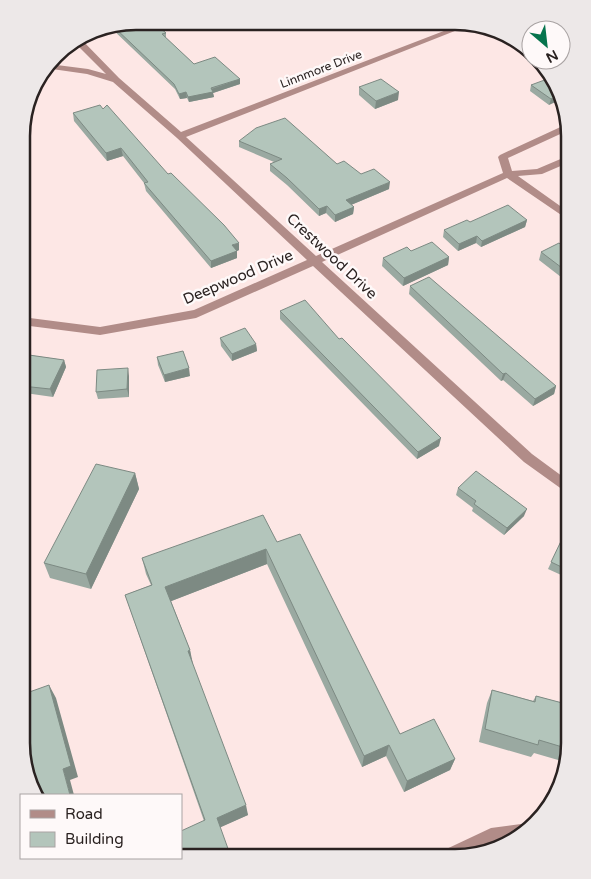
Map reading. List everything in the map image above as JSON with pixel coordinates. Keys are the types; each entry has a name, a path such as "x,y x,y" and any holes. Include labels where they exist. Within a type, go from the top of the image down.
{"street":[{"name":"Linnmore Drive","path":"180,136 455,30"},
{"name":"Crestwood Drive","path":"82,45 116,80 180,136 528,458 561,483"},
{"path":"55,67 88,72 116,80"},
{"path":"561,130 503,157 508,174 561,212"},
{"name":"Deepwood Drive","path":"30,322 100,330 196,314 508,174 538,172 561,162"},
{"path":"466,848 491,836 510,833"}],"building":[{"path":"162,30 166,33 162,34 194,64 215,57 240,79 211,88 213,92 188,97 186,92 179,94 174,84 119,32"},
{"path":"381,79 399,92 376,101 359,87"},
{"path":"545,80 554,98 551,99 531,85"},
{"path":"100,105 103,109 107,105 168,174 171,173 224,225 239,243 232,245 237,251 211,261 144,183 148,182 121,148 106,153 73,113"},
{"path":"285,118 337,164 344,161 361,174 374,169 390,182 346,200 354,207 335,215 327,206 319,209 270,164 282,159 239,141 256,128"},
{"path":"508,205 527,220 482,241 477,236 459,244 444,230 467,220 470,222"},
{"path":"432,242 449,257 404,278 383,258 407,247 411,251"},
{"path":"559,243 561,244 561,267 541,252"},
{"path":"429,277 556,386 535,399 506,373 503,374 410,286"},
{"path":"305,300 339,339 342,338 441,438 418,452 280,311"},
{"path":"245,328 256,344 232,354 220,338"},
{"path":"183,351 189,368 164,375 157,357"},
{"path":"30,355 64,360 50,389 30,387"},
{"path":"128,368 127,389 96,392 97,370"},
{"path":"96,464 135,473 86,574 44,563"},
{"path":"476,471 527,509 507,528 474,504 476,501 458,488"},
{"path":"263,515 277,542 300,534 400,734 434,719 455,759 407,781 389,745 364,756 266,549 165,587 246,805 217,818 228,849 182,849 182,831 205,820 125,595 152,585 142,558"},
{"path":"561,541 561,567 551,562"},
{"path":"49,685 71,766 63,769 70,794 43,794 38,783 31,757 30,692"},
{"path":"492,690 535,702 536,696 561,703 561,747 539,740 538,745 485,729"}]}
